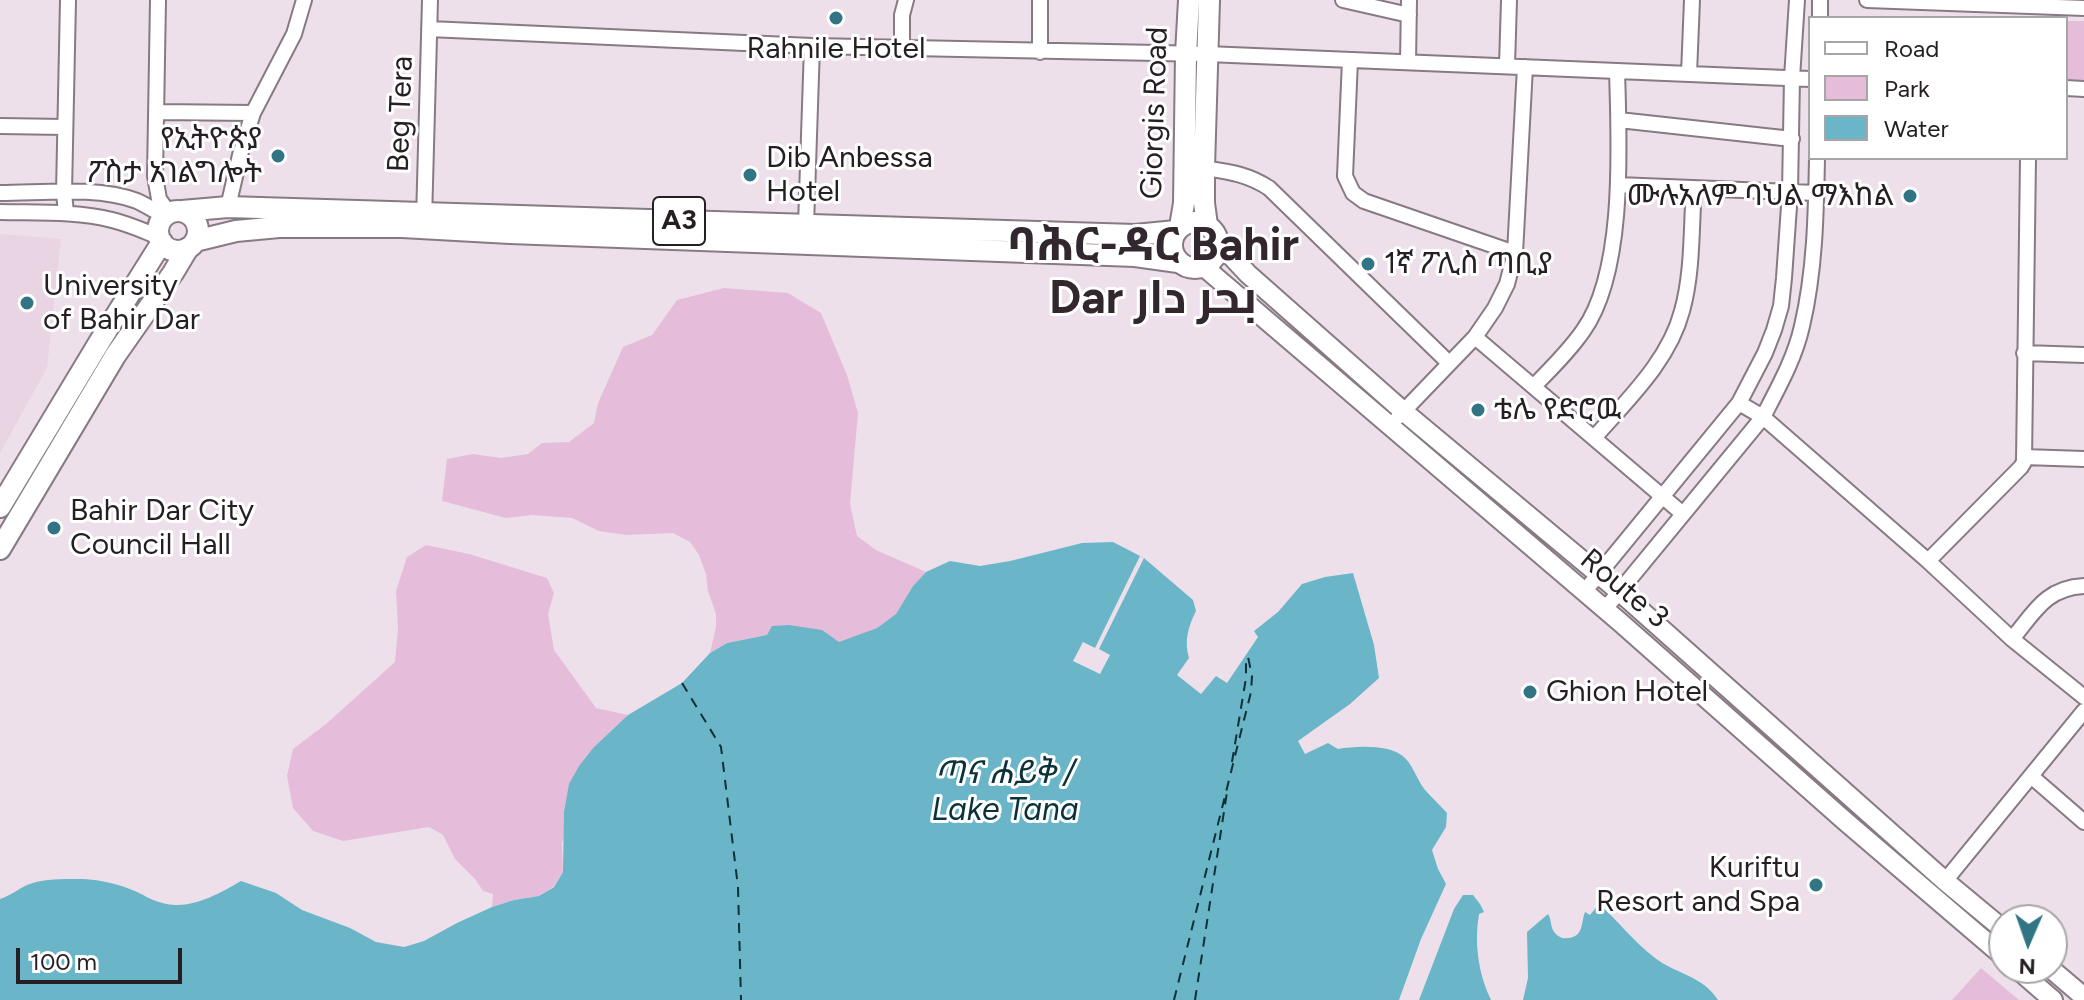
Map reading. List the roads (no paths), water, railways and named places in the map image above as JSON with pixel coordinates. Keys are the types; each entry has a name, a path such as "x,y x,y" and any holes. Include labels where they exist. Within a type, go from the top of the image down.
{"highway":[{"name":"Giorgis Road","path":"1178,229 1184,203 1197,54 1189,0"},
{"path":"1204,267 1215,257 1213,234 1204,203 1197,54 1209,0"},
{"name":"A3","path":"172,213 228,207 424,221 758,233 818,232 1065,243 1178,262 1193,268 1204,267"},
{"path":"0,507 160,240 158,226 172,213 194,220 197,227 191,244 115,356 0,549"},
{"name":"A3","path":"160,240 174,250 236,231 424,221"},
{"name":"A3","path":"1065,243 1178,229 1193,222 1213,234"},
{"path":"1178,229 1171,244 1178,262"}],"main road":[{"path":"1213,234 1248,274 1403,411 1620,592 1988,916"},
{"name":"Route 3","path":"1204,267 1605,609 1988,943"},
{"path":"1845,821 1860,804"},
{"path":"1958,918 1972,903"},
{"path":"2068,983 2084,997"},
{"path":"2034,984 2053,1000"}],"street":[{"path":"66,213 68,0"},
{"path":"158,0 156,187 159,199 172,213"},
{"path":"228,207 253,113 294,34 304,0"},
{"name":"Beg Tera","path":"424,221 430,0"},
{"path":"902,48 902,15 906,0"},
{"path":"1040,0 1040,52"},
{"path":"1343,0 1409,8 1408,62"},
{"path":"1507,66 1509,0"},
{"path":"1689,74 1692,0"},
{"path":"1584,592 1739,403 1765,353 1781,306 1790,192 1797,0"},
{"path":"1867,0 2084,8"},
{"path":"429,29 812,46 1197,54 1808,79"},
{"path":"812,46 818,232"},
{"path":"1350,60 1345,176 1353,193 1364,201 1515,253"},
{"path":"1389,426 1475,337 1507,284 1515,253 1525,67"},
{"path":"1534,386 1584,330 1600,298 1610,262 1618,185 1617,71"},
{"path":"156,112 253,113"},
{"path":"1619,120 1792,139"},
{"path":"0,126 65,127"},
{"path":"1605,609 1763,417 1779,387 1802,328 1812,274 1817,160"},
{"path":"1928,561 2021,467 2024,457 2028,160"},
{"path":"1204,168 1238,173 1269,188 1449,363"},
{"path":"1618,185 1816,193"},
{"path":"1594,438 1653,370 1671,340 1682,313 1689,276 1694,188"},
{"path":"0,193 117,196 172,213"},
{"path":"0,212 66,213 112,220 133,226 160,240"},
{"path":"1475,337 1683,514"},
{"path":"2024,353 2084,355"},
{"path":"1739,403 1763,417 2012,639 2084,697"},
{"path":"2024,457 2084,459"},
{"path":"2012,639 2043,600 2063,588 2084,586"},
{"path":"1945,881 2084,711"},
{"path":"2031,776 2084,822"}],"water":[{"name":"ጣና ሐይቅ / Lake Tana","path":"1113,542 1144,558 1193,600 1196,611 1188,634 1189,658 1177,675 1201,694 1216,676 1227,683 1258,637 1254,631 1278,612 1302,584 1353,573 1374,645 1379,678 1350,704 1298,741 1305,754 1328,743 1338,749 1373,747 1399,753 1425,790 1447,813 1446,827 1432,850 1446,884 1421,939 1399,1000 0,1000 0,899 40,881 104,881 156,901 180,905 212,896 241,881 276,893 302,910 350,928 376,942 404,947 424,941 492,907 539,896 554,887 563,872 564,812 569,784 579,766 628,715 682,683 710,653 727,643 767,635 772,626 822,630 839,642 877,628 896,614 913,586 926,572 950,561 980,566 1082,543"},
{"path":"1463,895 1473,895 1484,912 1479,914 1477,947 1480,969 1491,1000 1419,1000 1454,909"},
{"path":"1599,904 1655,958 1697,980 1718,1000 1523,1000 1528,978 1527,932 1548,914 1556,934 1564,938 1573,937 1581,928 1585,912 1590,915"}],"place":[{"name":"Rahnile Hotel","path":"836,18"},
{"name":"የኢትዮጵያ ፖስታ አገልግሎት","path":"278,156"},
{"name":"Dib Anbessa Hotel","path":"750,175"},
{"name":"ሙሉአለም ባህል ማእከል","path":"1910,196"},
{"name":"1ኛ ፖሊስ ጣቢያ","path":"1368,264"},
{"name":"University of Bahir Dar","path":"27,303"},
{"name":"ቴሌ የድሮዉ","path":"1478,410"},
{"name":"Bahir Dar City Council Hall","path":"54,528"},
{"name":"Ghion Hotel","path":"1530,692"},
{"name":"Kuriftu Resort and Spa","path":"1816,885"}],"district":[{"name":"ባሕር-ዳር Bahir Dar بحر دار","path":"1153,274"}]}
